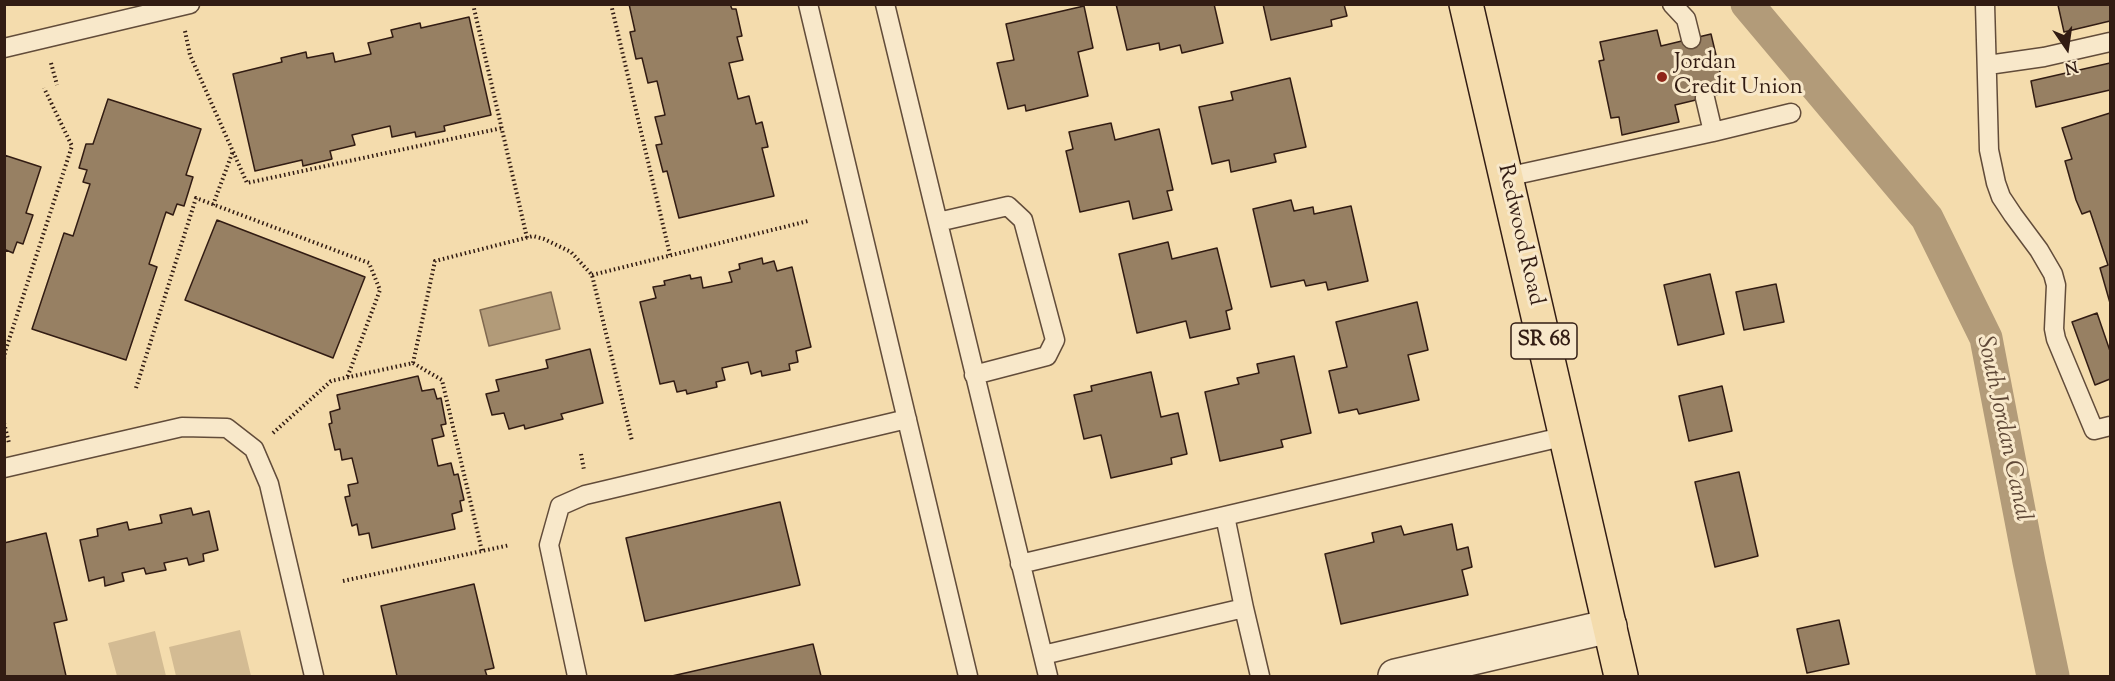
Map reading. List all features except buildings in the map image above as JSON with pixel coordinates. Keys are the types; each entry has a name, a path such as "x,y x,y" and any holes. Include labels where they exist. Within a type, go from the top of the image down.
{"main road":[{"name":"Redwood Road","path":"1473,6 1506,177 1621,676"}],"street":[{"path":"1395,676 1610,627"}],"lane":[{"path":"4,48 190,4"},
{"path":"808,4 968,676"},
{"path":"885,4 1048,676"},
{"path":"1672,4 1686,19 1691,39"},
{"path":"1985,4 1989,150 1996,183 2001,197 2039,250 2053,274 2056,285 2054,329 2056,339 2094,430 2110,426"},
{"path":"1988,65 2044,57 2110,42"},
{"path":"1705,98 1713,132"},
{"path":"1506,177 1791,113"},
{"path":"938,222 1008,206 1023,220 1055,340 1047,356 974,375"},
{"path":"577,676 549,545 560,506 585,495 907,419"},
{"path":"4,468 182,427 227,428 255,448 269,484 314,676"},
{"path":"1020,564 1566,436"},
{"path":"1225,516 1260,676"},
{"path":"1043,655 1244,608"}],"path":[{"path":"473,4 527,238"},
{"path":"611,4 670,255"},
{"path":"190,55 247,183 502,128"},
{"path":"4,358 72,146 45,88"},
{"path":"213,205 233,150"},
{"path":"136,388 196,198 369,263 380,290 347,378"},
{"path":"592,275 808,221"},
{"path":"413,363 435,261 533,236 544,239 571,252 592,275 632,441"},
{"path":"255,448 331,381 413,363 442,380 482,551"},
{"path":"344,581 510,545"}],"shaded area":[{"path":"551,292 560,329 489,346 480,310"},
{"path":"240,630 251,676 176,676 169,647"},
{"path":"155,631 166,676 117,676 108,643"}],"waterway":[{"name":"South Jordan Canal","path":"1747,4 1927,218 1986,338 2053,676"}],"place":[{"name":"Jordan Credit Union","path":"1662,77"}]}
